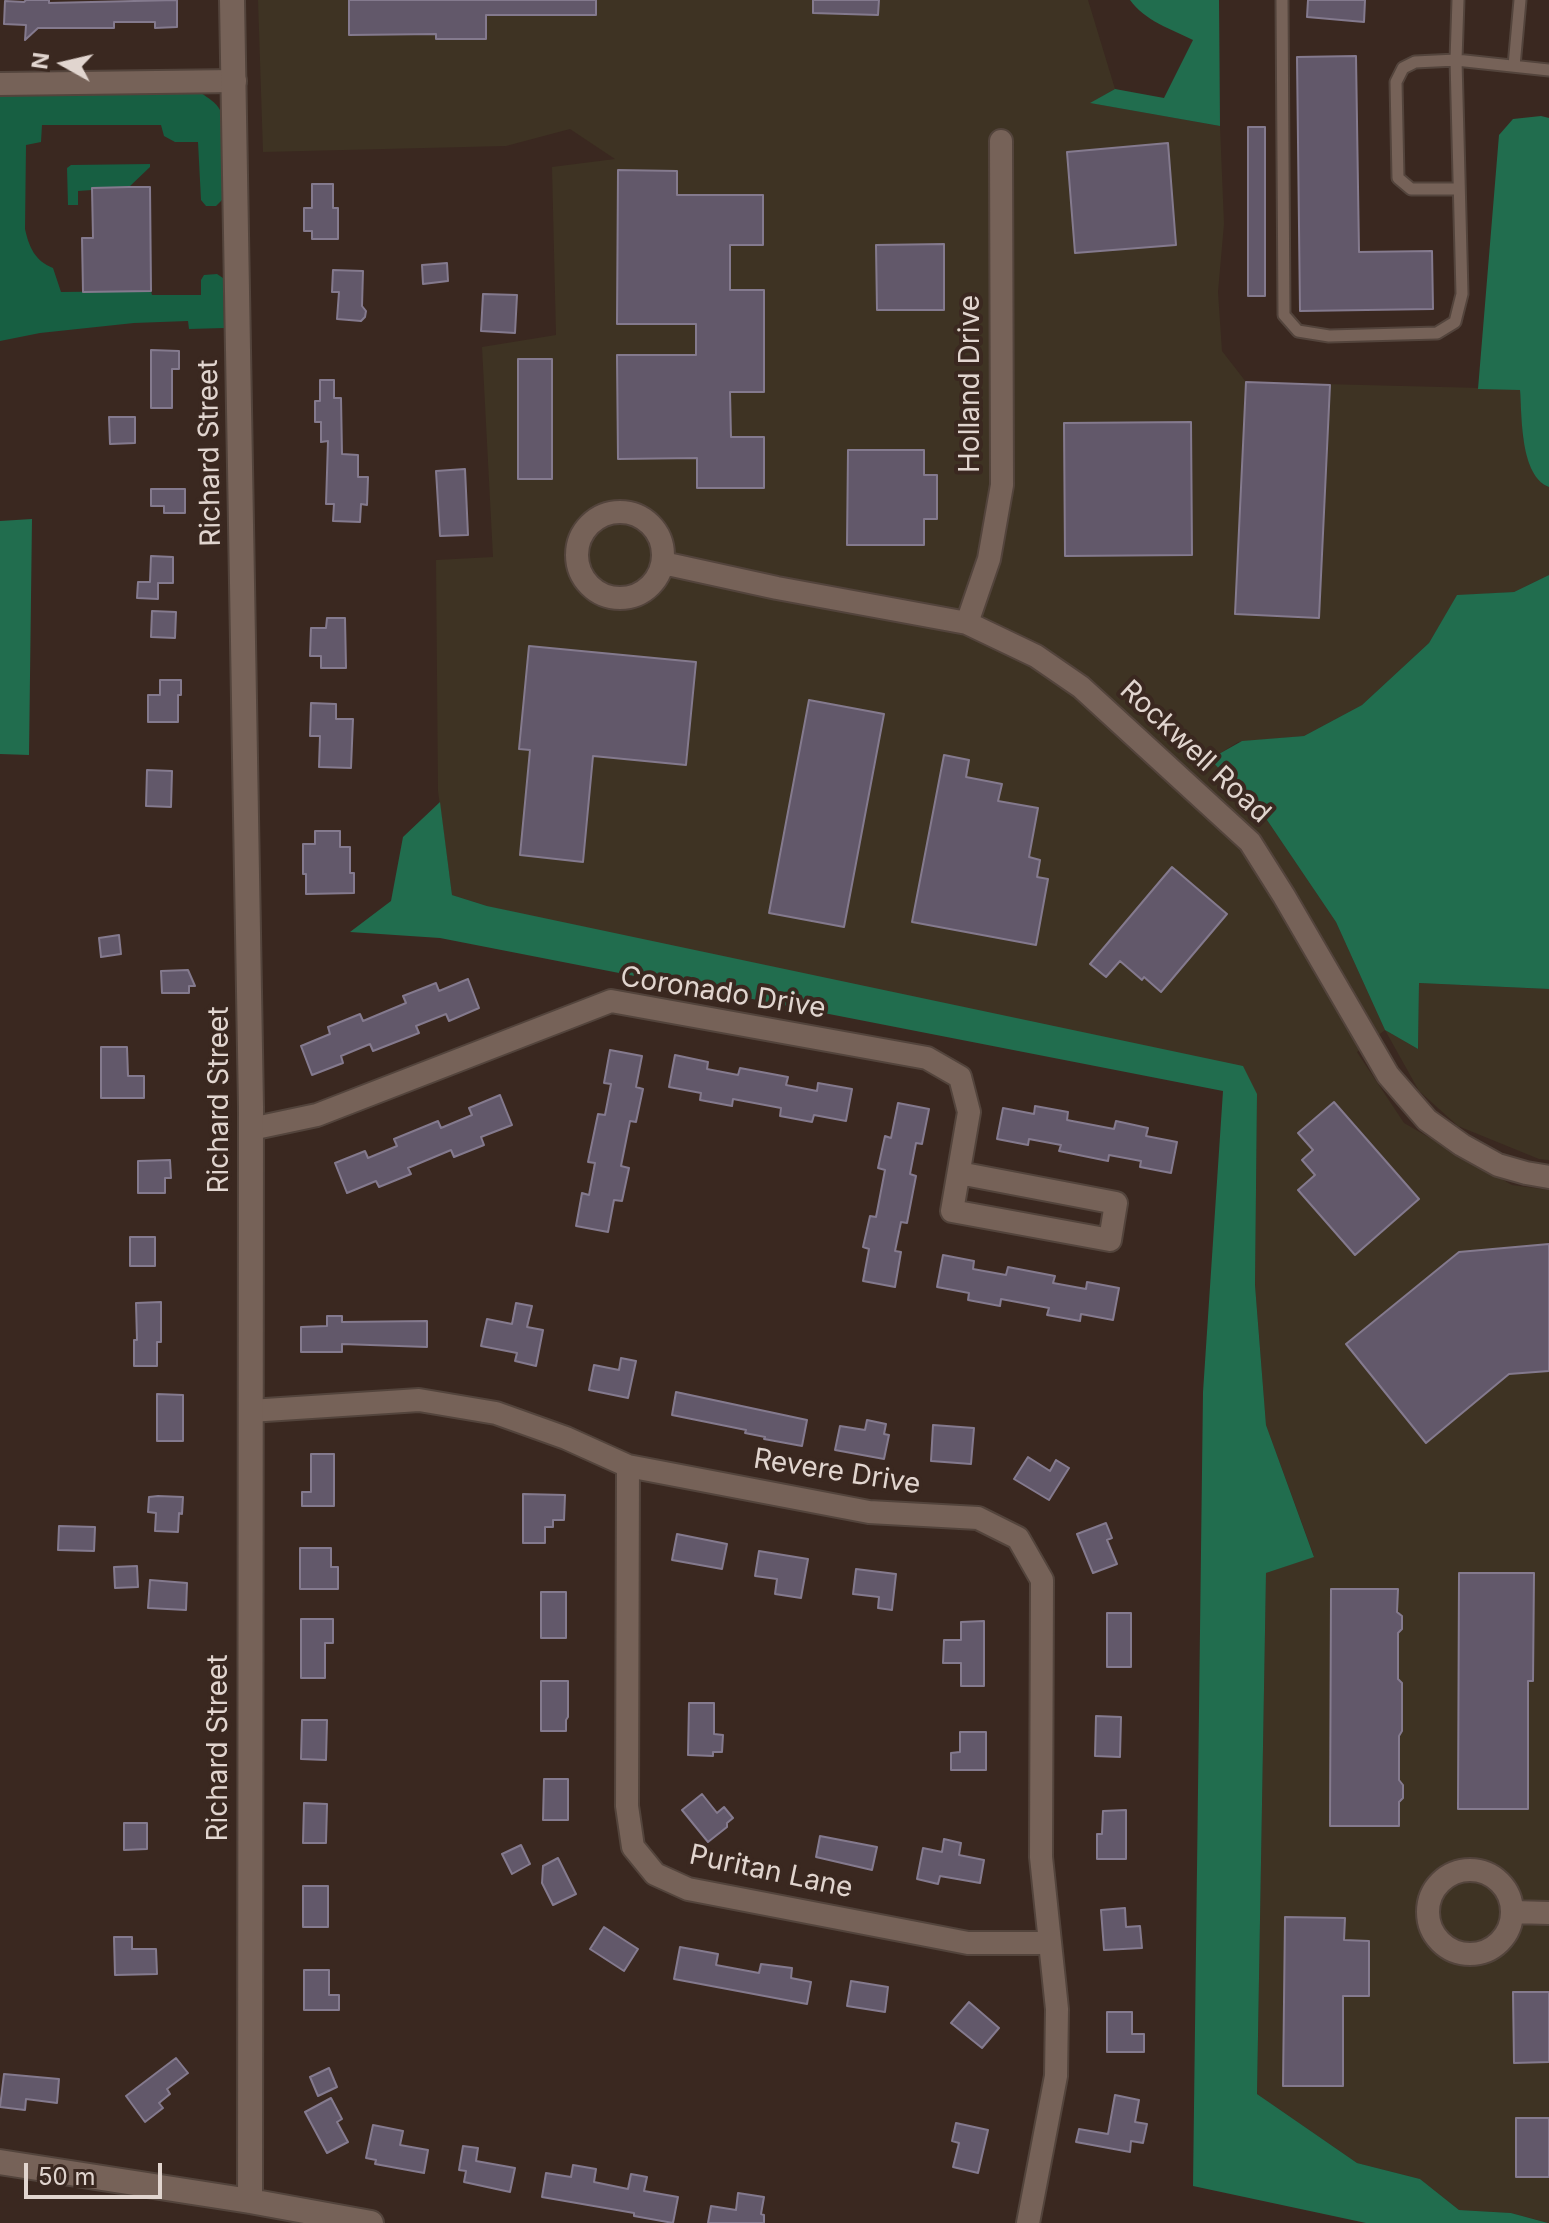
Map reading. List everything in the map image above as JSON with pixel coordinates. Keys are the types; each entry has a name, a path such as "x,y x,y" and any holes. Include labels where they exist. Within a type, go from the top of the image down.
{"street":[{"name":"Richard Street","path":"232,0 251,1129 250,2201"},
{"path":"0,84 235,81"},
{"name":"Holland Drive","path":"967,623 989,559 1002,485 1001,141"},
{"name":"Rockwell Road","path":"663,563 777,588 967,623 1036,656 1081,687 1250,842 1388,1075 1427,1120 1498,1165 1549,1177"},
{"name":"Coronado Drive","path":"251,1129 317,1115 611,1001 927,1058 960,1077 969,1112 952,1211 1110,1240 1116,1203 959,1173"},
{"name":"Revere Drive","path":"250,1411 419,1400 496,1413 566,1438 628,1466 869,1512 978,1518 1018,1538 1042,1580 1041,1857 1057,2009 1056,2076 1028,2223"},
{"name":"Puritan Lane","path":"628,1466 627,1806 633,1847 655,1874 688,1889 968,1943 1050,1943"},
{"path":"1513,1912 1549,1913"},
{"path":"0,2162 371,2223"}],"lane":[{"path":"1282,0 1284,315 1298,331 1329,336 1437,333 1455,322 1462,294 1456,60 1458,0"},
{"path":"1514,66 1520,0"},
{"path":"1459,189 1411,189 1398,178 1396,82 1403,68 1415,62 1456,60 1549,70"}],"shaded area":[{"path":"258,0 1088,0 1115,89 1091,103 1220,126 1224,224 1218,292 1222,351 1246,382 1520,389 1523,439 1542,484 1549,487 1549,575 1514,592 1457,596 1429,643 1362,705 1304,736 1238,742 1211,759 1267,820 1336,922 1385,1030 1357,1052 1404,1123 1512,1185 1549,1190 1549,2223 1511,2213 1459,2210 1420,2179 1357,2163 1257,2094 1266,1573 1314,1556 1266,1425 1255,1285 1257,1094 452,895 438,791 436,560 493,557 482,347 556,335 552,167 615,159 570,129 506,146 263,152"},
{"path":"1419,983 1549,989 1549,1160 1539,1159 1458,1126 1419,1091 1385,1030 1418,1049"}],"green space":[{"path":"1130,0 1219,0 1220,126 1090,103 1115,89 1164,98 1193,40 1151,19"},
{"path":"201,93 212,100 222,117 222,200 216,206 206,206 201,200 198,142 175,142 164,136 161,125 42,125 41,142 26,145 25,229 34,253 53,268 61,292 151,291 152,295 201,295 204,275 217,274 223,278 224,328 189,329 188,321 134,323 40,333 0,341 0,95"},
{"path":"1549,118 1549,487 1540,481 1528,458 1522,429 1520,390 1478,389 1499,135 1513,119"},
{"path":"150,164 129,187 78,191 78,205 68,205 67,168 71,165"},
{"path":"32,519 29,755 0,754 0,521"},
{"path":"1549,575 1549,989 1419,983 1418,1049 1385,1030 1336,922 1267,820 1210,759 1242,741 1304,736 1362,705 1429,643 1457,595 1514,592"},
{"path":"440,802 452,895 487,906 1243,1066 1257,1094 1255,1285 1266,1425 1314,1557 1266,1573 1257,2094 1357,2163 1420,2179 1459,2210 1511,2213 1548,2223 1366,2223 1193,2186 1203,1392 1223,1091 440,938 350,932 391,901 403,837"}],"building":[{"path":"49,0 49,3 177,0 177,27 155,28 155,22 114,22 114,28 38,28 25,40 26,25 4,24 5,1"},
{"path":"349,0 596,0 596,15 486,15 486,39 436,39 436,34 349,35"},
{"path":"813,0 879,0 878,15 813,13"},
{"path":"1308,0 1365,0 1364,22 1307,17"},
{"path":"1356,56 1359,252 1432,251 1433,309 1300,311 1297,57"},
{"path":"1248,127 1265,127 1265,296 1248,296"},
{"path":"1168,143 1176,245 1075,253 1067,152"},
{"path":"618,170 677,171 677,195 763,195 763,245 730,245 730,290 764,290 764,392 730,392 731,437 764,437 764,488 697,488 697,458 618,459 617,355 696,355 696,324 617,324"},
{"path":"312,184 333,184 333,208 338,208 338,239 312,239 312,231 304,231 304,208 312,208"},
{"path":"150,187 151,291 83,292 82,238 93,238 92,188"},
{"path":"944,244 944,310 877,310 876,245"},
{"path":"447,263 448,281 423,284 422,265"},
{"path":"333,270 363,271 362,306 366,311 361,321 337,319 339,292 332,292"},
{"path":"483,294 517,295 515,333 481,331"},
{"path":"151,350 179,351 179,369 172,369 172,408 151,408"},
{"path":"518,359 552,359 552,479 518,479"},
{"path":"320,380 334,380 334,398 341,398 342,454 358,455 358,477 368,477 367,505 361,504 360,522 333,521 334,504 326,504 328,441 321,442 321,422 315,422 315,401 320,401"},
{"path":"1246,382 1330,385 1319,618 1235,614"},
{"path":"109,417 135,417 135,443 110,444"},
{"path":"1191,422 1192,555 1065,556 1064,423"},
{"path":"848,450 924,450 924,475 937,475 937,519 924,519 924,545 847,545"},
{"path":"465,469 468,535 440,536 436,471"},
{"path":"151,489 185,489 185,513 164,513 164,506 151,506"},
{"path":"151,556 173,557 173,583 158,583 158,599 137,598 138,582 150,582"},
{"path":"152,611 176,612 175,638 151,637"},
{"path":"327,618 345,618 346,668 321,668 321,656 310,656 311,628 326,628"},
{"path":"529,646 696,662 686,765 593,756 583,862 520,855 530,750 519,749"},
{"path":"160,680 181,680 178,722 148,722 148,695 160,695"},
{"path":"809,700 884,714 844,927 769,913"},
{"path":"311,703 336,704 336,719 353,719 351,768 319,767 320,736 310,736"},
{"path":"944,755 969,760 966,777 1002,784 998,801 1038,808 1029,857 1040,860 1037,877 1048,879 1036,945 912,922"},
{"path":"147,770 172,771 171,807 146,806"},
{"path":"315,831 340,831 340,847 350,847 354,893 306,894 303,844 315,844"},
{"path":"1172,867 1227,914 1161,992 1120,961 1106,977 1090,964"},
{"path":"119,935 121,954 101,957 99,938"},
{"path":"188,970 195,986 189,986 189,993 162,993 161,971"},
{"path":"468,979 479,1008 449,1021 446,1014 416,1026 419,1033 373,1051 370,1044 341,1056 343,1063 312,1075 301,1046 330,1034 328,1027 360,1014 363,1021 406,1003 403,996 436,983 439,991"},
{"path":"101,1047 127,1047 128,1076 144,1076 144,1098 101,1098"},
{"path":"610,1050 642,1056 636,1087 643,1089 636,1122 630,1121 621,1166 629,1168 622,1201 614,1200 608,1232 576,1226 582,1193 589,1195 595,1163 588,1162 598,1114 605,1115 611,1084 604,1083"},
{"path":"675,1055 708,1062 707,1069 738,1075 740,1068 788,1077 786,1085 817,1091 818,1083 852,1089 846,1121 814,1115 812,1122 780,1116 781,1108 733,1099 732,1106 700,1100 701,1093 669,1087"},
{"path":"500,1095 512,1125 481,1137 484,1145 454,1157 451,1150 408,1168 411,1174 379,1187 376,1181 347,1193 335,1163 365,1151 368,1158 397,1146 394,1139 438,1121 441,1128 472,1115 469,1108"},
{"path":"1334,1102 1419,1199 1355,1255 1298,1190 1315,1175 1302,1160 1313,1150 1298,1133"},
{"path":"898,1103 929,1109 922,1144 916,1143 910,1174 916,1176 907,1223 901,1222 895,1251 901,1252 895,1287 863,1281 869,1249 863,1247 870,1216 876,1217 885,1170 878,1168 885,1136 891,1138"},
{"path":"1035,1106 1068,1112 1067,1120 1114,1129 1116,1121 1148,1128 1146,1136 1177,1142 1171,1173 1140,1167 1141,1161 1109,1155 1108,1161 1059,1151 1061,1145 1029,1139 1028,1145 997,1139 1003,1108 1034,1114"},
{"path":"170,1160 171,1178 165,1178 165,1193 138,1193 138,1161"},
{"path":"130,1237 155,1237 155,1266 130,1266"},
{"path":"1549,1244 1549,1371 1509,1374 1426,1443 1346,1344 1459,1252"},
{"path":"943,1255 974,1261 973,1269 1006,1275 1008,1267 1055,1276 1053,1283 1086,1289 1087,1282 1119,1288 1113,1320 1081,1314 1080,1321 1047,1315 1049,1308 1001,1299 1000,1306 968,1300 969,1293 937,1287"},
{"path":"161,1302 161,1342 157,1342 157,1366 134,1366 136,1303"},
{"path":"516,1303 532,1306 527,1327 543,1330 536,1366 515,1361 517,1353 481,1346 487,1319 512,1324"},
{"path":"327,1316 342,1316 342,1322 427,1321 427,1347 342,1344 342,1352 301,1352 301,1327 327,1326"},
{"path":"621,1358 636,1361 628,1398 589,1390 594,1365 619,1370"},
{"path":"676,1392 807,1420 802,1446 764,1439 745,1433 746,1430 672,1415"},
{"path":"157,1394 183,1395 183,1441 157,1441"},
{"path":"867,1420 886,1424 884,1434 889,1435 884,1459 835,1450 840,1426 865,1430"},
{"path":"933,1425 974,1428 971,1464 931,1461"},
{"path":"311,1454 334,1454 334,1506 302,1506 302,1492 311,1492"},
{"path":"1028,1457 1050,1471 1056,1460 1069,1468 1049,1500 1014,1479"},
{"path":"523,1494 565,1495 564,1520 553,1520 553,1527 545,1527 545,1543 523,1543"},
{"path":"149,1497 183,1497 178,1532 155,1531 156,1513 148,1512"},
{"path":"1106,1523 1112,1538 1107,1540 1117,1564 1093,1573 1077,1534"},
{"path":"59,1526 95,1527 94,1551 58,1550"},
{"path":"677,1534 727,1544 722,1569 672,1560"},
{"path":"300,1548 331,1548 331,1567 338,1567 338,1589 300,1589"},
{"path":"759,1551 808,1559 801,1598 775,1594 777,1579 755,1576"},
{"path":"137,1566 138,1587 115,1588 114,1567"},
{"path":"856,1569 896,1574 892,1610 878,1608 879,1597 853,1594"},
{"path":"1459,1573 1534,1573 1533,1681 1528,1681 1528,1809 1458,1809"},
{"path":"150,1580 187,1583 186,1610 148,1608"},
{"path":"1331,1589 1398,1589 1397,1612 1402,1616 1402,1629 1398,1633 1398,1679 1402,1683 1399,1780 1403,1785 1399,1826 1330,1826"},
{"path":"541,1592 566,1592 566,1638 541,1638"},
{"path":"1107,1613 1131,1613 1131,1667 1107,1667"},
{"path":"301,1619 333,1619 333,1643 325,1643 325,1678 301,1678"},
{"path":"984,1621 984,1686 961,1686 961,1663 943,1663 944,1640 961,1640 961,1622"},
{"path":"541,1681 568,1681 566,1731 541,1731"},
{"path":"689,1703 714,1703 714,1734 723,1735 722,1752 713,1752 713,1756 688,1755"},
{"path":"1096,1716 1121,1717 1120,1757 1095,1756"},
{"path":"302,1720 327,1720 326,1760 301,1759"},
{"path":"960,1732 986,1732 986,1770 951,1770 951,1753 960,1752"},
{"path":"544,1779 568,1779 568,1820 543,1820"},
{"path":"702,1794 717,1813 724,1807 733,1818 708,1842 682,1810"},
{"path":"304,1803 327,1804 326,1843 303,1843"},
{"path":"1126,1810 1126,1859 1097,1859 1097,1834 1102,1834 1103,1811"},
{"path":"124,1823 147,1823 147,1849 124,1850"},
{"path":"820,1836 877,1847 872,1870 816,1857"},
{"path":"944,1839 961,1843 959,1855 984,1860 980,1883 940,1876 938,1884 917,1879 923,1848 942,1852"},
{"path":"521,1845 530,1864 512,1874 502,1854"},
{"path":"558,1858 576,1894 553,1905 542,1883 543,1866"},
{"path":"303,1886 328,1886 328,1927 303,1927"},
{"path":"1125,1908 1126,1927 1140,1926 1142,1948 1104,1950 1101,1910"},
{"path":"1285,1917 1345,1918 1344,1940 1369,1941 1369,1996 1343,1996 1343,2086 1283,2086"},
{"path":"604,1927 638,1949 624,1971 590,1949"},
{"path":"114,1937 132,1937 132,1949 156,1949 157,1974 115,1975"},
{"path":"680,1947 718,1954 716,1965 759,1973 761,1964 792,1968 791,1978 811,1982 807,2004 674,1979"},
{"path":"304,1970 329,1970 329,1995 339,1995 339,2010 304,2010"},
{"path":"851,1981 888,1987 885,2012 847,2006"},
{"path":"1513,1992 1549,1992 1549,2062 1514,2063"},
{"path":"969,2002 999,2028 982,2048 951,2023"},
{"path":"1107,2012 1132,2012 1132,2034 1144,2034 1144,2052 1107,2052"},
{"path":"176,2058 188,2073 167,2089 170,2094 159,2103 163,2108 145,2122 126,2096"},
{"path":"329,2068 337,2087 318,2096 310,2077"},
{"path":"4,2074 59,2079 57,2103 26,2099 25,2110 0,2107"},
{"path":"1115,2095 1139,2100 1135,2122 1147,2124 1143,2143 1131,2141 1130,2152 1076,2142 1079,2129 1108,2134"},
{"path":"331,2098 342,2119 337,2122 348,2142 327,2153 305,2112"},
{"path":"1516,2118 1549,2118 1549,2177 1516,2177"},
{"path":"956,2123 988,2130 978,2173 953,2167 959,2143 952,2141"},
{"path":"373,2125 403,2131 400,2145 428,2150 424,2173 375,2164 376,2160 366,2158"},
{"path":"463,2146 478,2148 476,2161 515,2168 510,2192 464,2182 466,2171 459,2170"},
{"path":"573,2165 596,2169 594,2182 628,2189 631,2174 647,2177 644,2191 678,2197 673,2223 542,2197 546,2173 571,2177"},
{"path":"738,2193 764,2197 761,2214 764,2215 764,2223 708,2223 711,2206 736,2210"}]}
